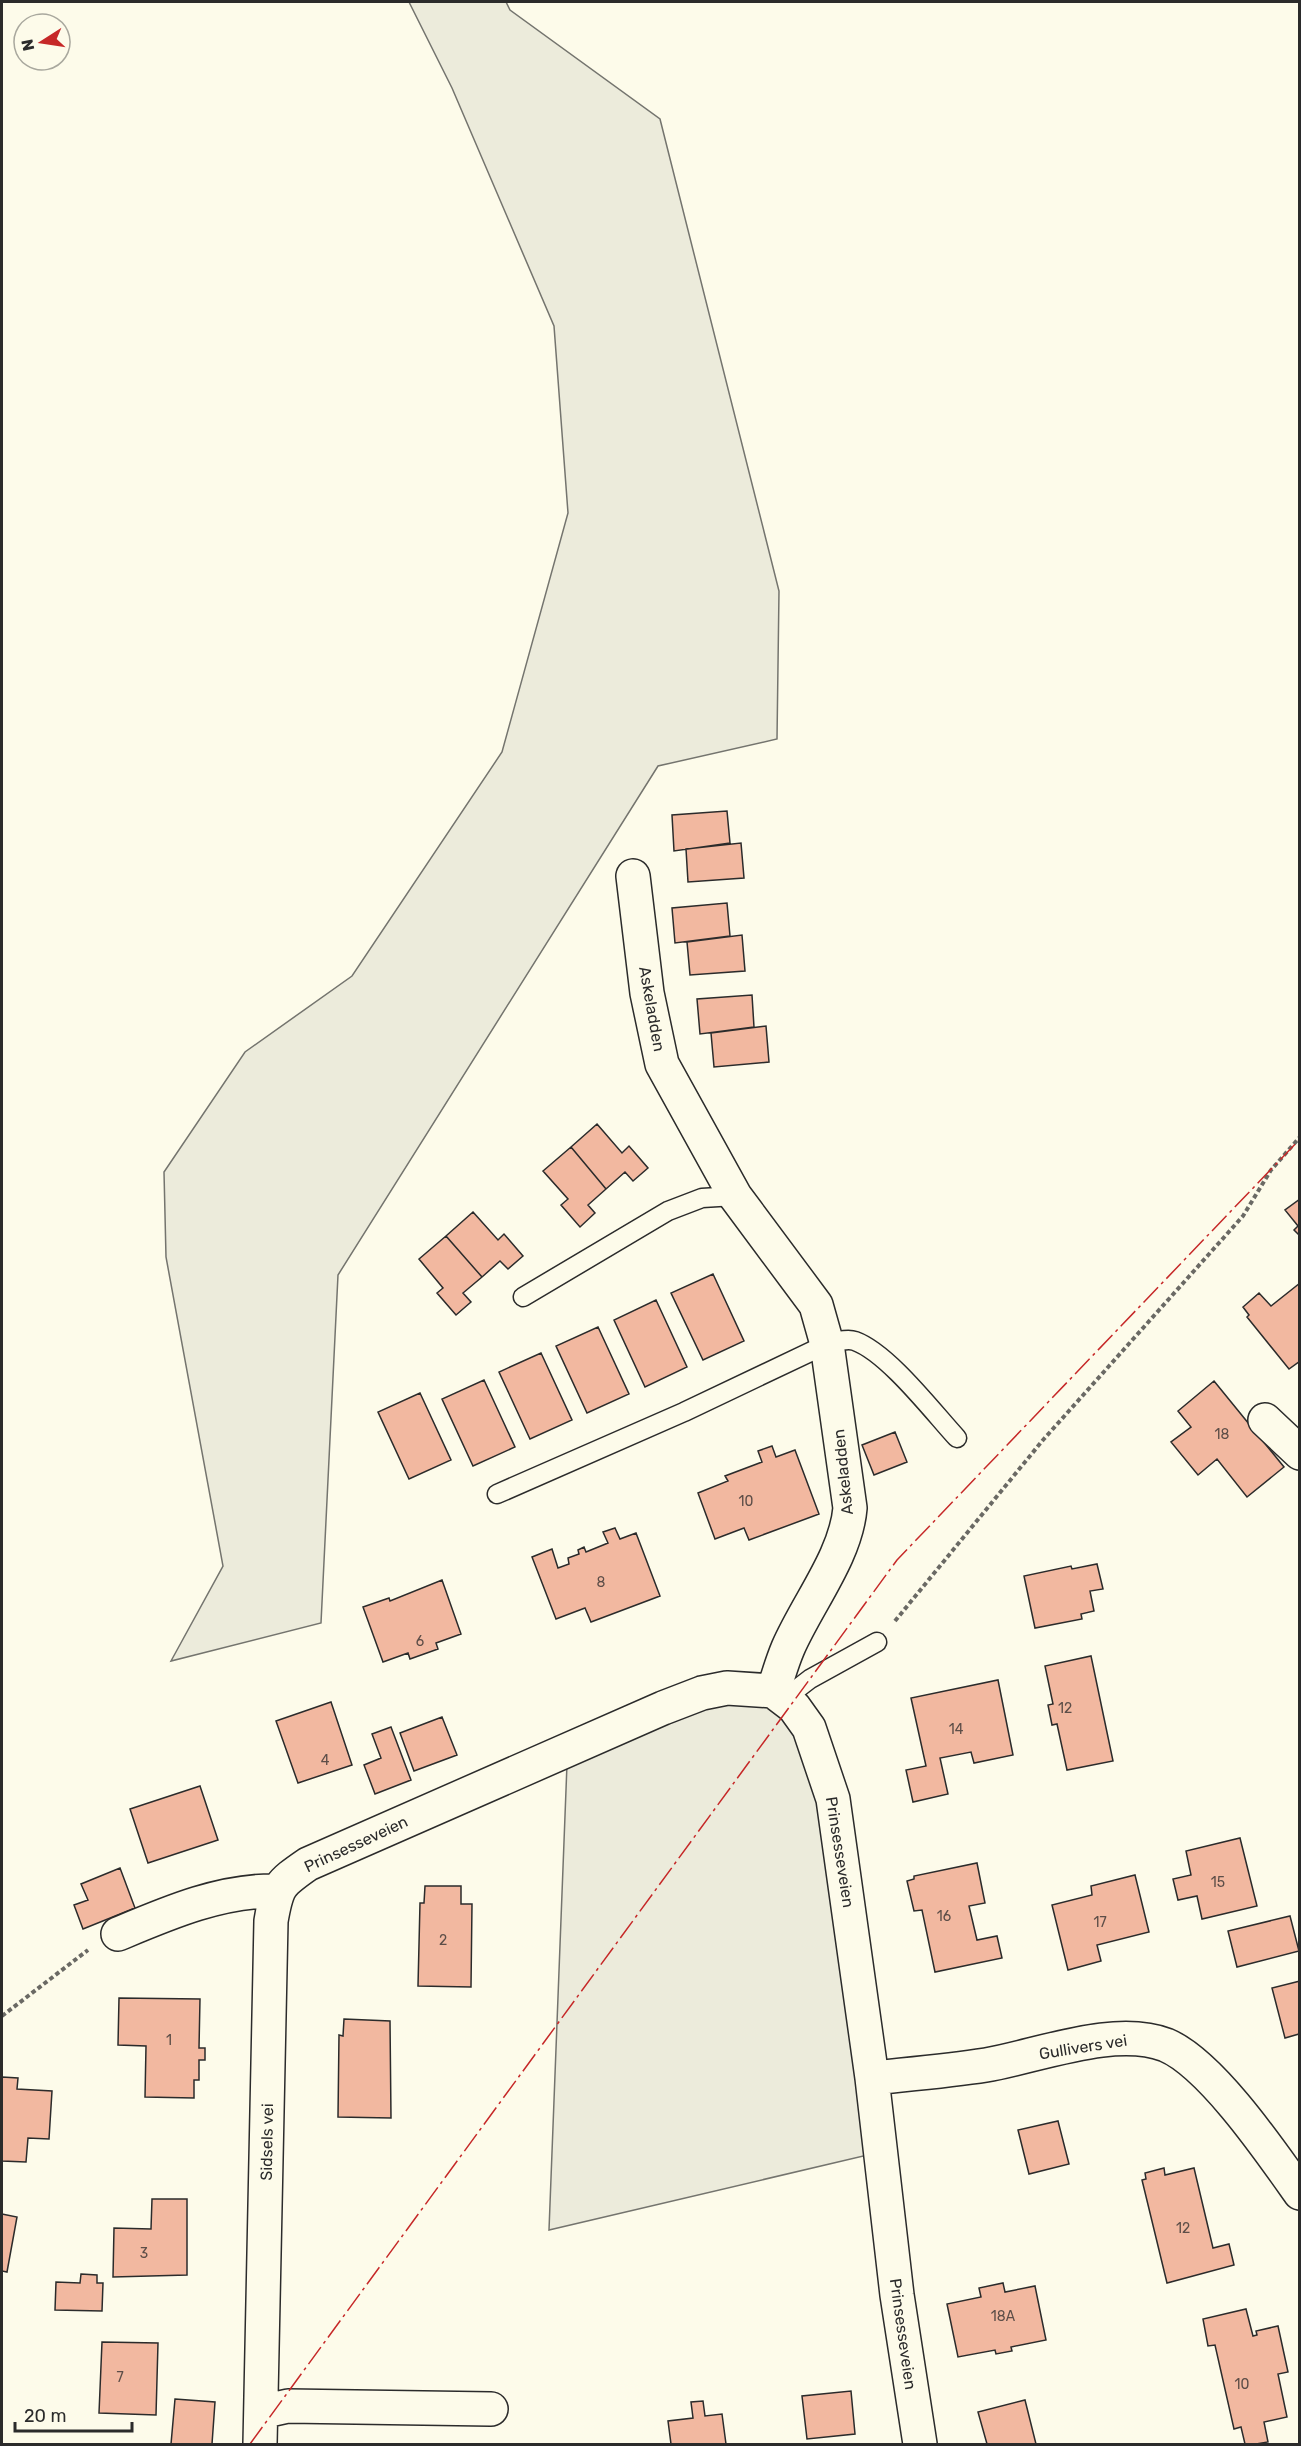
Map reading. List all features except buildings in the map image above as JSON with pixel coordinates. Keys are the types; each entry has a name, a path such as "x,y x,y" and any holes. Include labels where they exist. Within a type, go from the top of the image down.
{"street":[{"name":"Askeladden","path":"633,876 647,993 662,1064 735,1196 805,1287 816,1305 827,1344 850,1508 849,1521 842,1541 787,1648 778,1695"},
{"path":"1265,1420 1299,1453"},
{"name":"Prinsesseveien","path":"118,1934 200,1902 282,1884 308,1864 663,1708 727,1688 778,1695 794,1707 809,1728 833,1799 872,2078 897,2295 920,2445"},
{"name":"Sidsels vei","path":"260,2445 271,1922 282,1884"},
{"name":"Gullivers vei","path":"872,2078 986,2065 1111,2039 1142,2039 1166,2045 1190,2060 1235,2106 1299,2193"},
{"path":"261,2412 288,2406 491,2409"}],"lane":[{"path":"523,1297 668,1211 702,1198 735,1196"},
{"path":"497,1494 684,1412 827,1344 855,1341 892,1366 957,1438"},
{"path":"778,1695 877,1642"}],"path":[{"path":"877,1642 1043,1440 1243,1216 1271,1170 1299,1137"},
{"path":"2,2016 82,1953 118,1934"}],"shaded area":[{"path":"409,2 506,2 510,10 660,119 779,591 777,739 658,766 338,1275 321,1623 171,1661 223,1566 166,1257 164,1172 245,1052 352,976 502,752 568,513 554,326 452,88"},
{"path":"766,1702 788,1713 826,1802 872,2154 549,2230 567,1764 706,1705"}],"power":[{"path":"250,2444 897,1560 1300,1139"}]}
